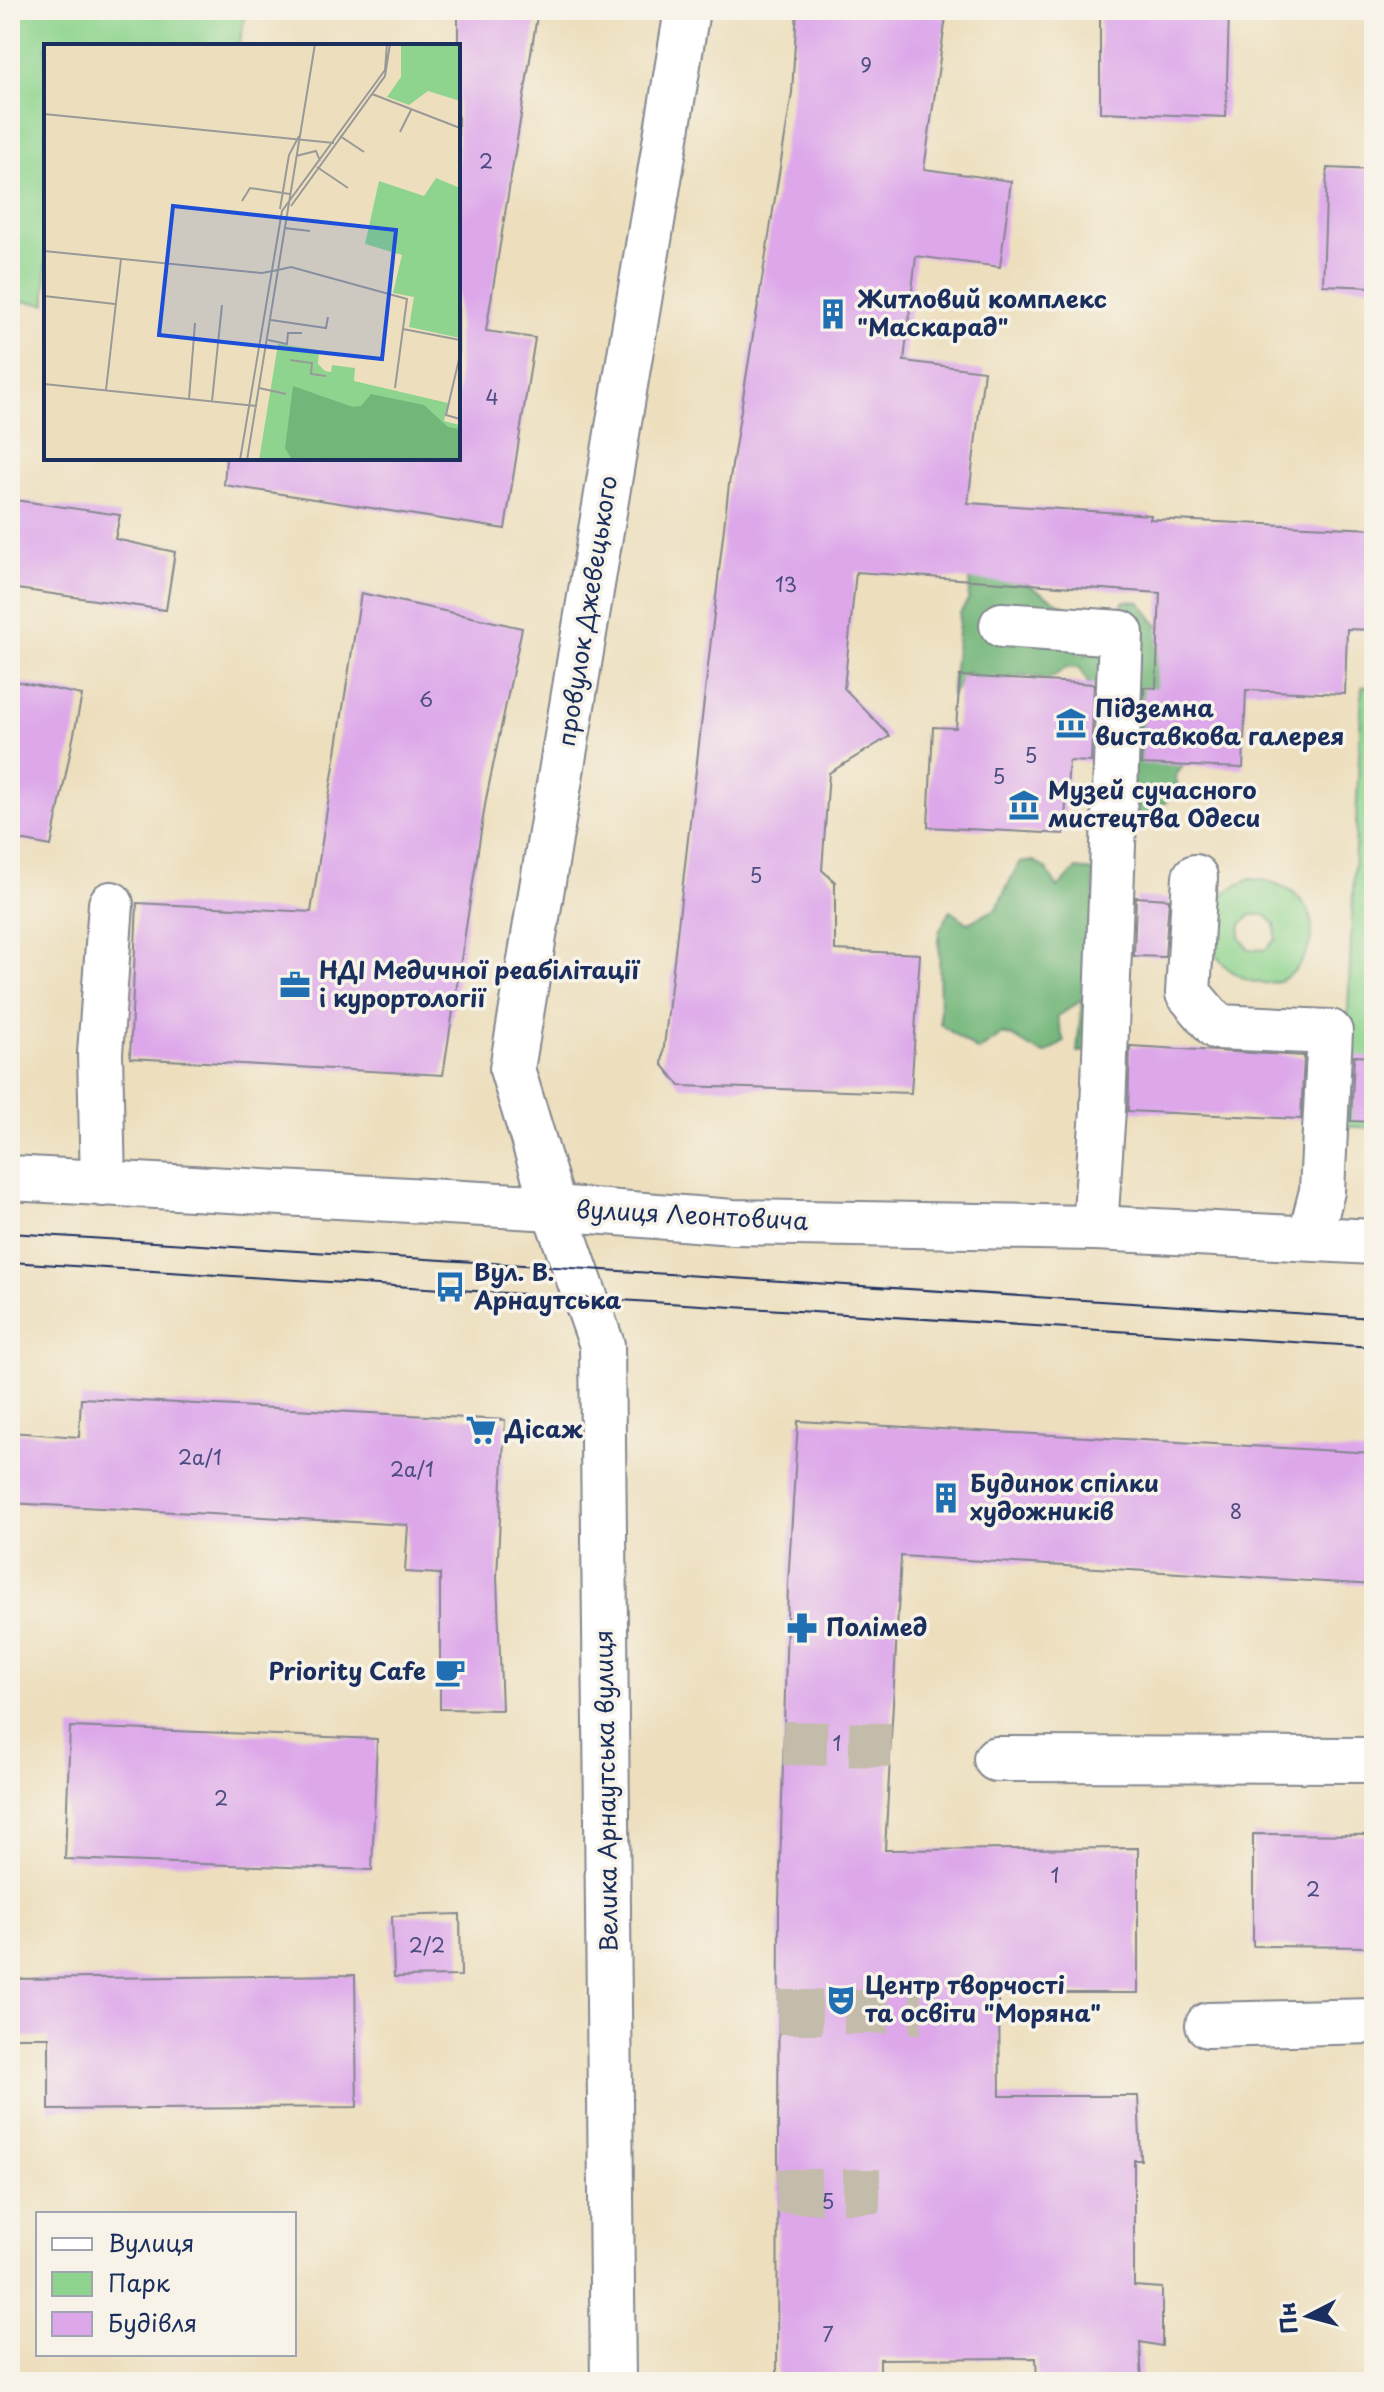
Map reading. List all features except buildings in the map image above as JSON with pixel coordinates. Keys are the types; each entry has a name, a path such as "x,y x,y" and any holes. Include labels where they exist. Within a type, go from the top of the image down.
{"main road":[{"name":"провулок Джевецького","path":"554,1208 512,1069 687,10"},
{"path":"1002,625 1121,633 1103,1109 1095,1228"},
{"path":"1195,877 1188,993 1217,1027 1330,1032 1322,1191 1310,1238"},
{"path":"103,1184 100,1053 111,904"},
{"name":"вулиця Леонтовича","path":"10,1178 554,1208 733,1222 1095,1228 1374,1242"},
{"name":"Велика Арнаутська вулиця","path":"554,1208 602,1345 613,2382"},
{"path":"996,1759 1374,1760"},
{"path":"1208,2025 1374,2021"}],"green space":[{"path":"10,10 246,10 239,44 44,44 44,304 10,300"},
{"path":"971,572 1009,574 1066,607 1065,643 1083,656 1102,639 1124,601 1140,602 1159,627 1198,743 1175,777 1179,788 1149,820 1129,829 1123,708 1096,698 1080,668 1066,668 1049,679 1021,675 989,683 967,672 951,696 960,613 968,601"},
{"path":"1374,686 1374,1128 1343,1126 1362,687"},
{"path":"1034,861 1046,869 1058,888 1076,869 1093,871 1104,1049 1077,1052 1082,1000 1057,1017 1064,1042 1045,1054 1003,1034 978,1051 940,1024 939,932 950,911 968,923 996,909 1019,863"},
{"path":"1251,879 1279,885 1300,900 1311,922 1311,936 1307,951 1289,975 1267,983 1244,978 1224,964 1210,944 1208,920 1220,898","holes":["1251,915 1265,915 1275,924 1276,939 1265,950 1249,949 1240,938 1241,924"]}],"tunnel":[{"path":"783,1743 891,1745"},
{"path":"778,2012 921,2012"},
{"path":"777,2191 880,2191"}],"tram line":[{"path":"10,1233 1374,1318"},
{"path":"10,1262 1374,1347"}],"place":[{"name":"Житловий комплекс \"Маскарад\"","path":"833,314"},
{"name":"Підземна виставкова галерея","path":"1071,723"},
{"name":"Музей сучасного мистецтва Одеси","path":"1024,805"},
{"name":"НДІ Медичної реабілітації і курортології","path":"295,985"},
{"name":"Вул. В. Арнаутська","path":"450,1287"},
{"name":"Дісаж","path":"481,1430"},
{"name":"Будинок спілки художників","path":"946,1498"},
{"name":"Полімед","path":"802,1628"},
{"name":"Priority Cafe","path":"450,1672"},
{"name":"Центр творчості та освіти \"Моряна\"","path":"841,2000"}]}
